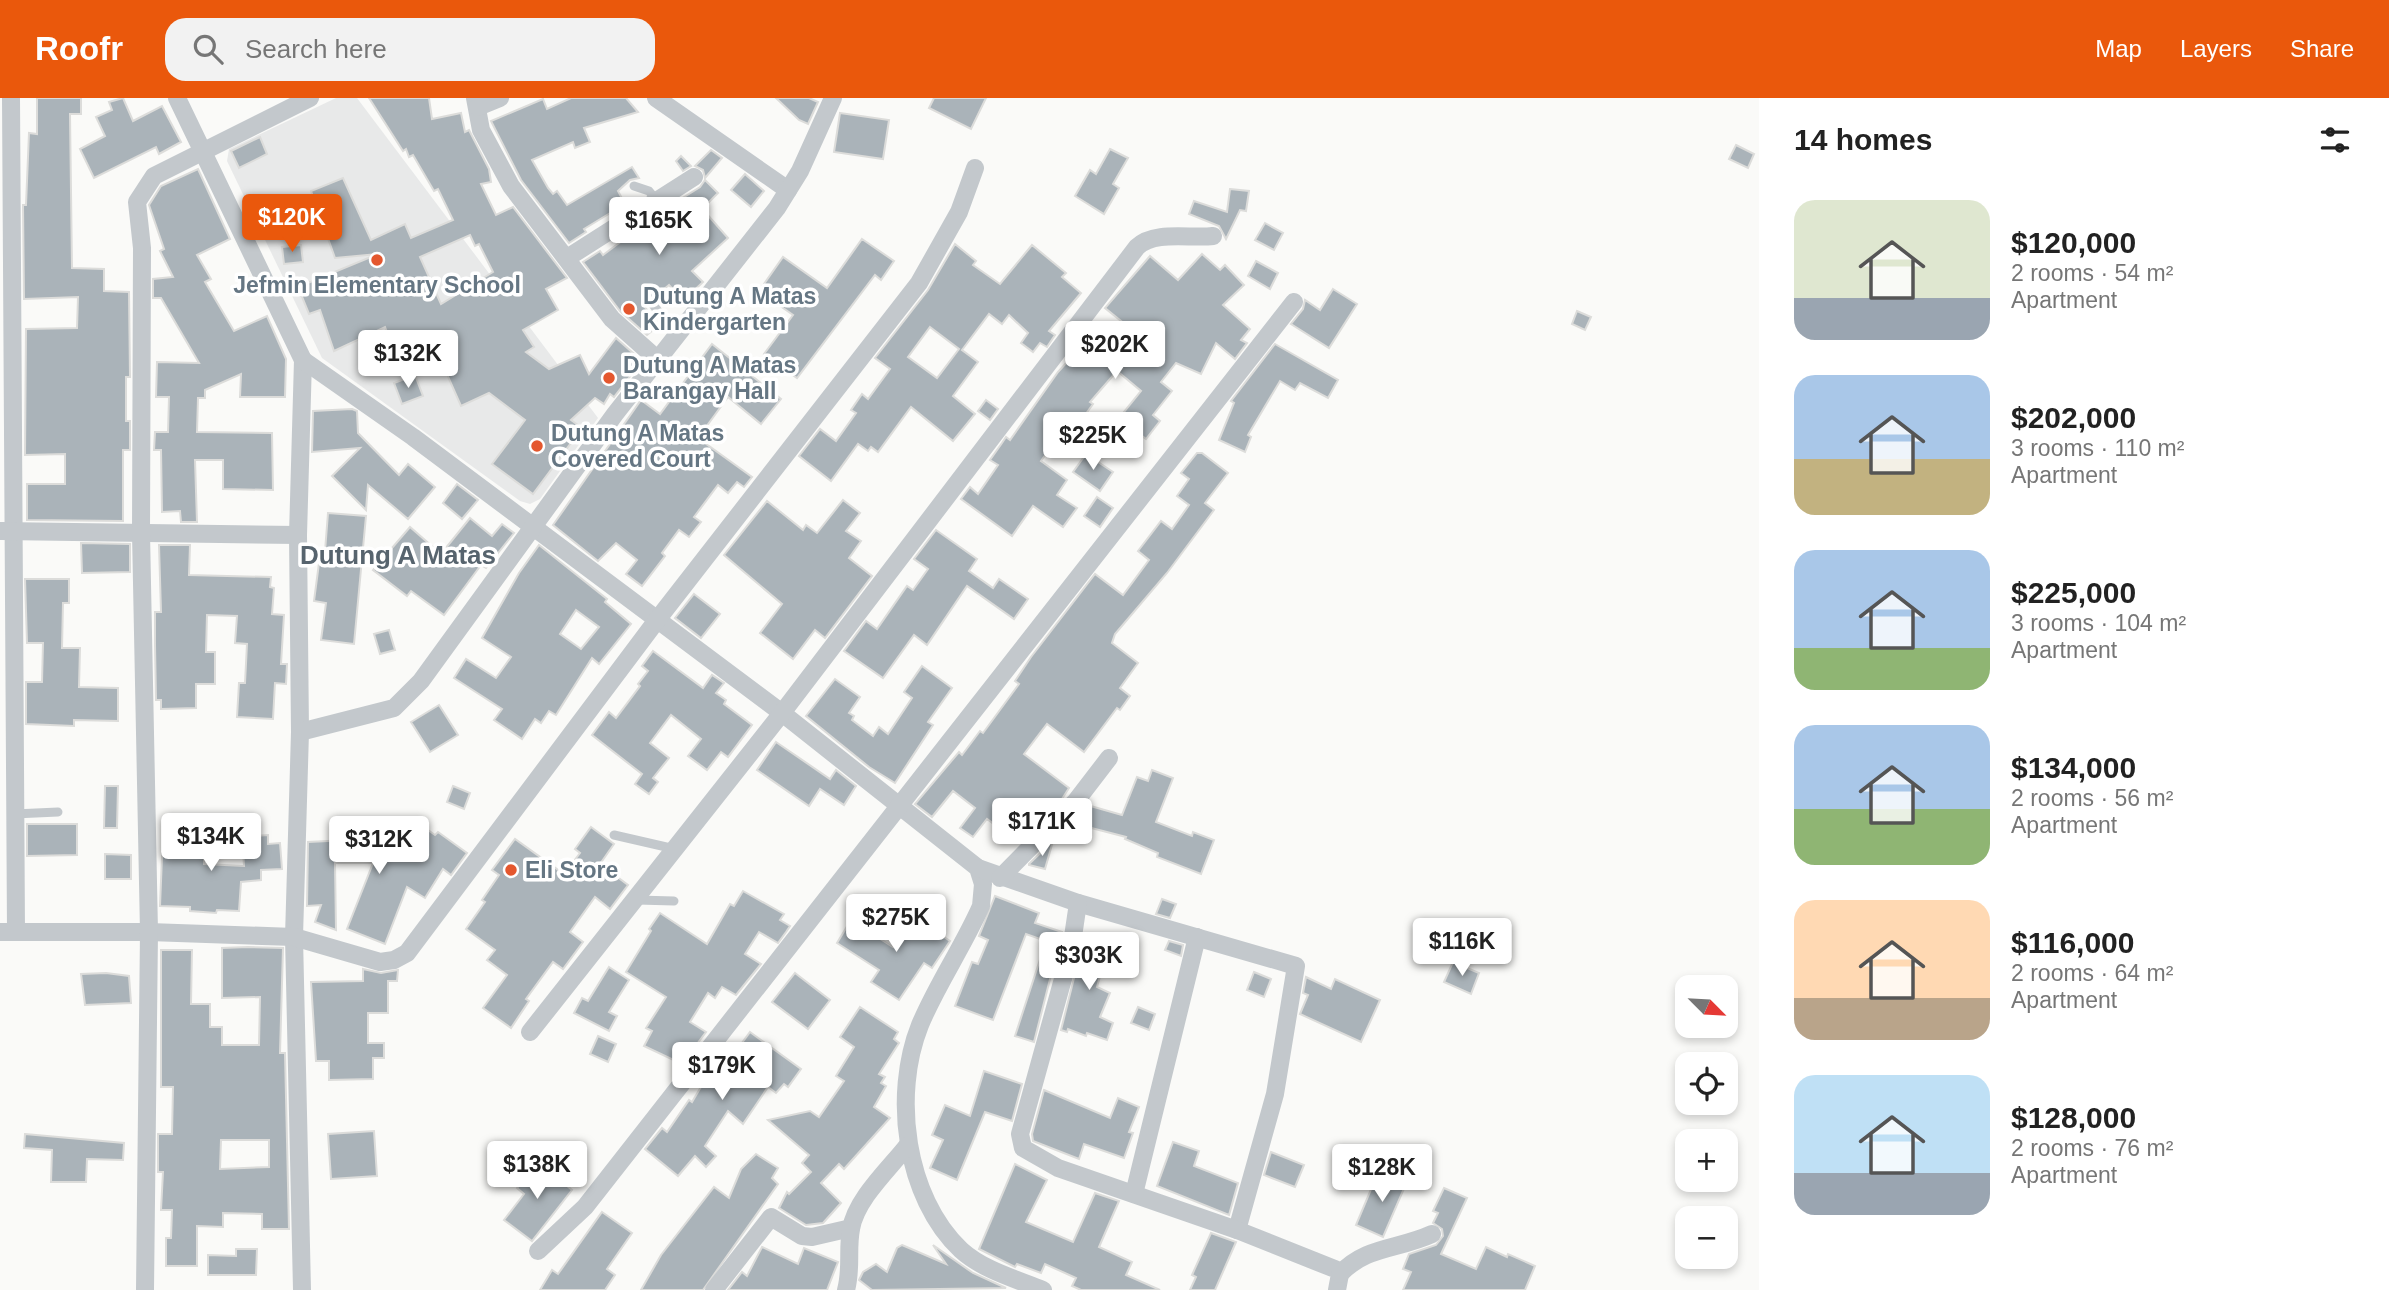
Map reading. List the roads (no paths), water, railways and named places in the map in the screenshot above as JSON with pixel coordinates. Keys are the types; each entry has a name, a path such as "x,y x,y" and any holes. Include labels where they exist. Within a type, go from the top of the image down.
{"street":[{"path":"11,98 6,531 15,814 8,932 149,932 294,937 380,962 394,960 407,953 657,620 919,283 959,212 975,168"},
{"path":"177,98 205,150 303,360 298,535 300,732 294,937 302,1290"},
{"path":"145,1290 149,932 141,533 142,248 137,201 154,176 310,98"},
{"path":"500,98 477,103 481,130 511,186 612,319 657,359"},
{"path":"656,98 788,190"},
{"path":"300,732 394,708 421,681 657,359 788,190 833,98"},
{"path":"567,258 659,202 694,177"},
{"path":"530,1032 782,713 1137,247 1143,242 1158,239 1213,236"},
{"path":"538,1251 585,1207 1294,302"},
{"path":"303,360 535,528 782,713 978,868 1000,878 1078,903 1296,966 1275,1094 1237,1230"},
{"path":"6,531 298,535"},
{"path":"1000,878 1076,801 1109,758"},
{"path":"978,868 983,884 981,906 920,1025 911,1056 907,1146 914,1173 950,1238 977,1261 1043,1290"},
{"path":"1078,903 1071,950 1020,1141 1023,1148 1058,1168 1237,1230 1335,1269 1338,1282"},
{"path":"1134,1194 1196,937"},
{"path":"846,1290 851,1269 851,1228 865,1199 907,1146"},
{"path":"714,1290 771,1217 802,1236 812,1237 851,1228"},
{"path":"1338,1282 1351,1262 1368,1252 1407,1245 1432,1234"}],"lane":[{"path":"634,186 649,191 659,202"},
{"path":"652,303 675,335"},
{"path":"15,814 58,812"},
{"path":"614,835 675,849"},
{"path":"635,900 674,901"}],"place":[{"name":"Jefmin Elementary School","path":"377,260"},
{"name":"Dutung A Matas Kindergarten","path":"629,309"},
{"name":"Dutung A Matas Barangay Hall","path":"609,378"},
{"name":"Dutung A Matas Covered Court","path":"537,446"},
{"name":"Eli Store","path":"511,870"}],"district":[{"name":"Dutung A Matas","path":"398,555"}]}
